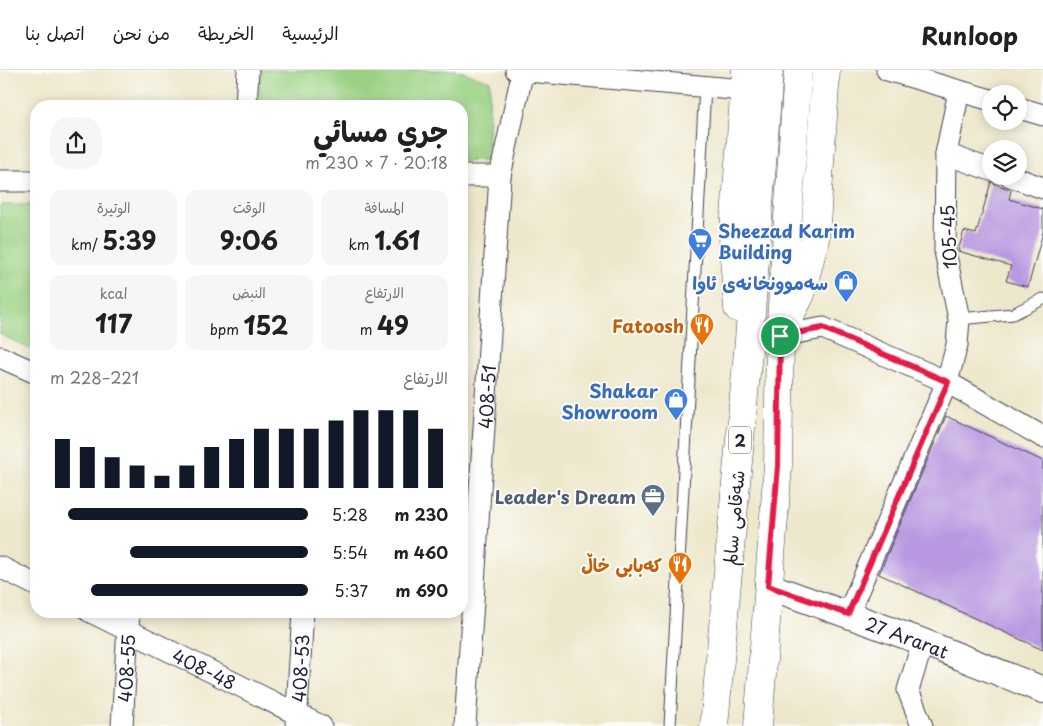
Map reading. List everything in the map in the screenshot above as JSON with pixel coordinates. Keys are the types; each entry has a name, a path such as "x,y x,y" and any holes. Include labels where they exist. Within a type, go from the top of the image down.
{"main road":[{"name":"شەقامی سالم","path":"714,726 749,340 769,70"},
{"path":"758,726 778,466 780,336 798,70"},
{"path":"780,336 801,294 815,239 826,70"},
{"path":"745,80 733,244 736,302 749,340"}],"street":[{"path":"246,100 248,70"},
{"path":"887,70 930,76 959,91 982,97"},
{"path":"520,71 705,87 745,80"},
{"name":"408-51","path":"464,726 500,176 520,71"},
{"name":"105-45","path":"848,614 948,382 957,346 959,319 945,251 946,154 959,91"},
{"path":"1027,110 1043,115"},
{"path":"946,154 982,167"},
{"path":"468,176 500,176"},
{"path":"0,181 30,180"},
{"path":"1027,182 1043,188"},
{"path":"780,336 823,328 948,382 1043,437"},
{"path":"0,356 30,370"},
{"path":"0,568 30,582"},
{"name":"27 Ararat","path":"768,586 923,642 1043,690"},
{"name":"408-53","path":"296,720 302,618"},
{"name":"408-48","path":"128,621 296,720 321,726"},
{"name":"408-55","path":"122,726 128,621"},
{"path":"922,726 908,690 923,642"}],"lane":[{"path":"670,726 705,87"},
{"path":"959,319 1013,314 1043,299"}],"green space":[{"path":"260,70 456,70 490,81 487,160 468,161 468,100 258,100"},
{"path":"0,205 30,205 30,349 0,334"}],"building":[{"path":"990,185 998,185 1011,190 1009,199 1043,209 1043,232 1028,287 1006,281 1011,266 958,251 964,231 976,234"},
{"path":"946,416 1043,461 1043,650 879,574"}],"place":[{"name":"Sheezad Karim Building","path":"700,261"},
{"name":"سەموونخانەی ئاوا","path":"846,303"},
{"name":"Fatoosh","path":"702,346"},
{"name":"Shakar Showroom","path":"676,421"},
{"name":"Leader's Dream","path":"653,517"},
{"name":"کەبابی خاڵ","path":"680,585"}],"route":[{"path":"823,328 948,382 848,614 768,586 778,466 780,336 823,328"}]}
